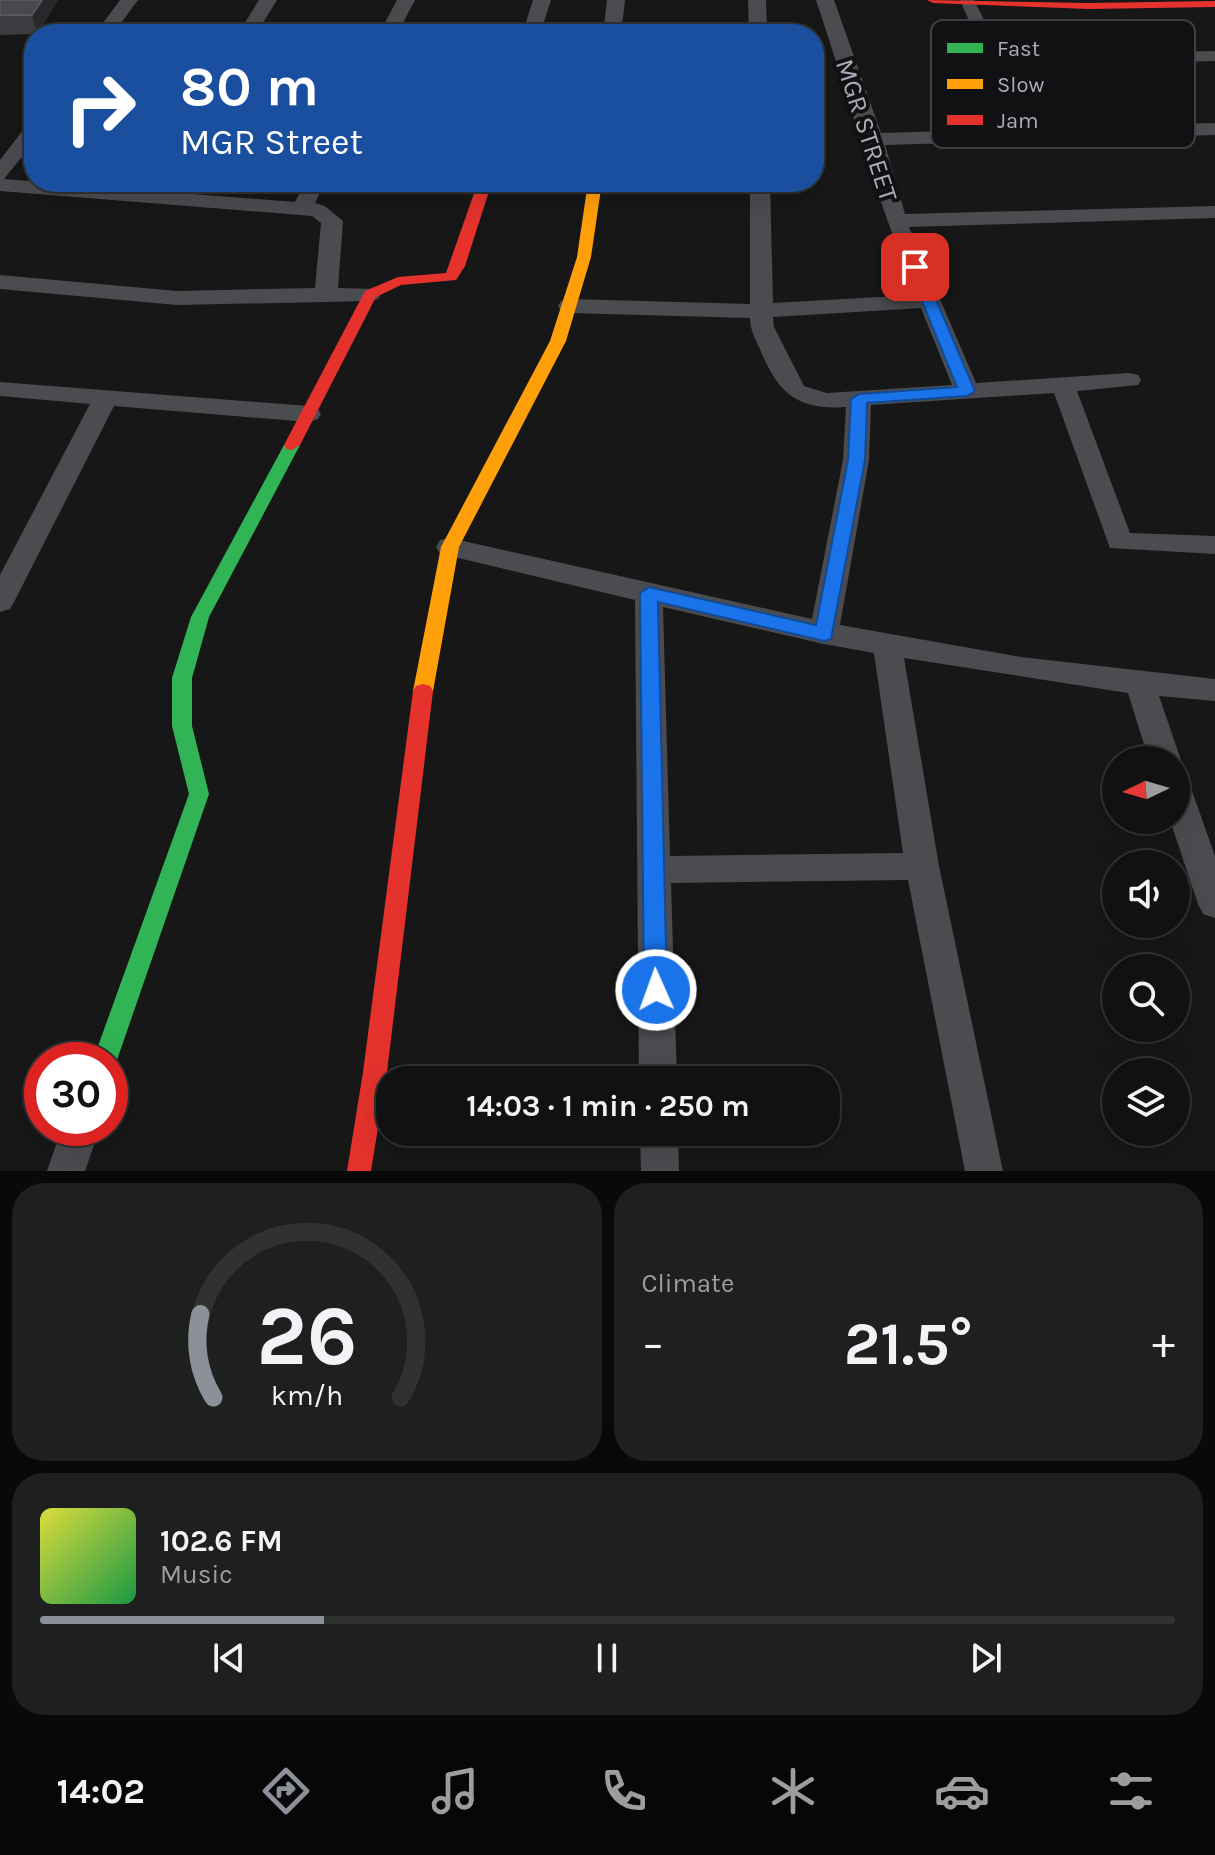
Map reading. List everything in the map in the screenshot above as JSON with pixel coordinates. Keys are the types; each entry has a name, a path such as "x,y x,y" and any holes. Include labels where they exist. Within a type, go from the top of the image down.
{"street":[{"path":"111,24 129,0"},
{"path":"253,24 268,0"},
{"path":"393,24 406,0"},
{"path":"534,24 542,0"},
{"path":"613,24 616,0"},
{"path":"757,0 758,24"},
{"name":"MGR STREET","path":"825,0 873,139 896,221 967,391"},
{"path":"933,0 1215,4"},
{"path":"967,2 975,20"},
{"path":"1195,57 1215,56"},
{"path":"1195,130 1215,129"},
{"path":"873,139 931,138"},
{"path":"0,174 24,142"},
{"path":"0,185 24,187"},
{"path":"88,192 318,210 332,221 326,296"},
{"path":"302,209 310,192"},
{"path":"111,1042 199,794 182,726 182,678 200,617 370,294 380,285 398,281 430,282 451,277 458,266 482,192"},
{"path":"359,1171 375,1072 424,682 450,547 558,341 584,257 594,192"},
{"path":"760,192 762,327 780,368 795,391 825,401 1129,380"},
{"path":"896,221 1215,212"},
{"path":"0,282 177,298 370,294"},
{"path":"569,306 761,311 928,301"},
{"path":"1063,385 1120,542 1215,545"},
{"path":"0,389 309,414"},
{"path":"0,602 106,397"},
{"path":"824,634 856,460 859,399"},
{"path":"450,547 888,647 1140,685 1215,690"},
{"path":"649,593 658,1066"},
{"path":"888,647 922,866 984,1171"},
{"path":"1140,685 1160,746"},
{"path":"1190,832 1215,904"},
{"path":"653,870 922,866"},
{"path":"66,1171 75,1146"},
{"path":"659,1146 660,1171"}],"building":[{"path":"0,0 42,0 32,15 0,15"}],"traffic: fast":[{"path":"111,1042 199,794 182,726 182,678 200,617 292,445"}],"traffic: slow":[{"path":"423,691 450,547 558,341 584,257 594,192"}],"traffic: jam":[{"path":"933,0 1089,6 1215,4"},
{"path":"292,445 370,294 398,281 451,277 458,266 482,192"},
{"path":"359,1171 375,1072 423,691"}],"route":[{"path":"656,990 649,593 824,634 856,460 859,399 967,391 915,267"}]}
